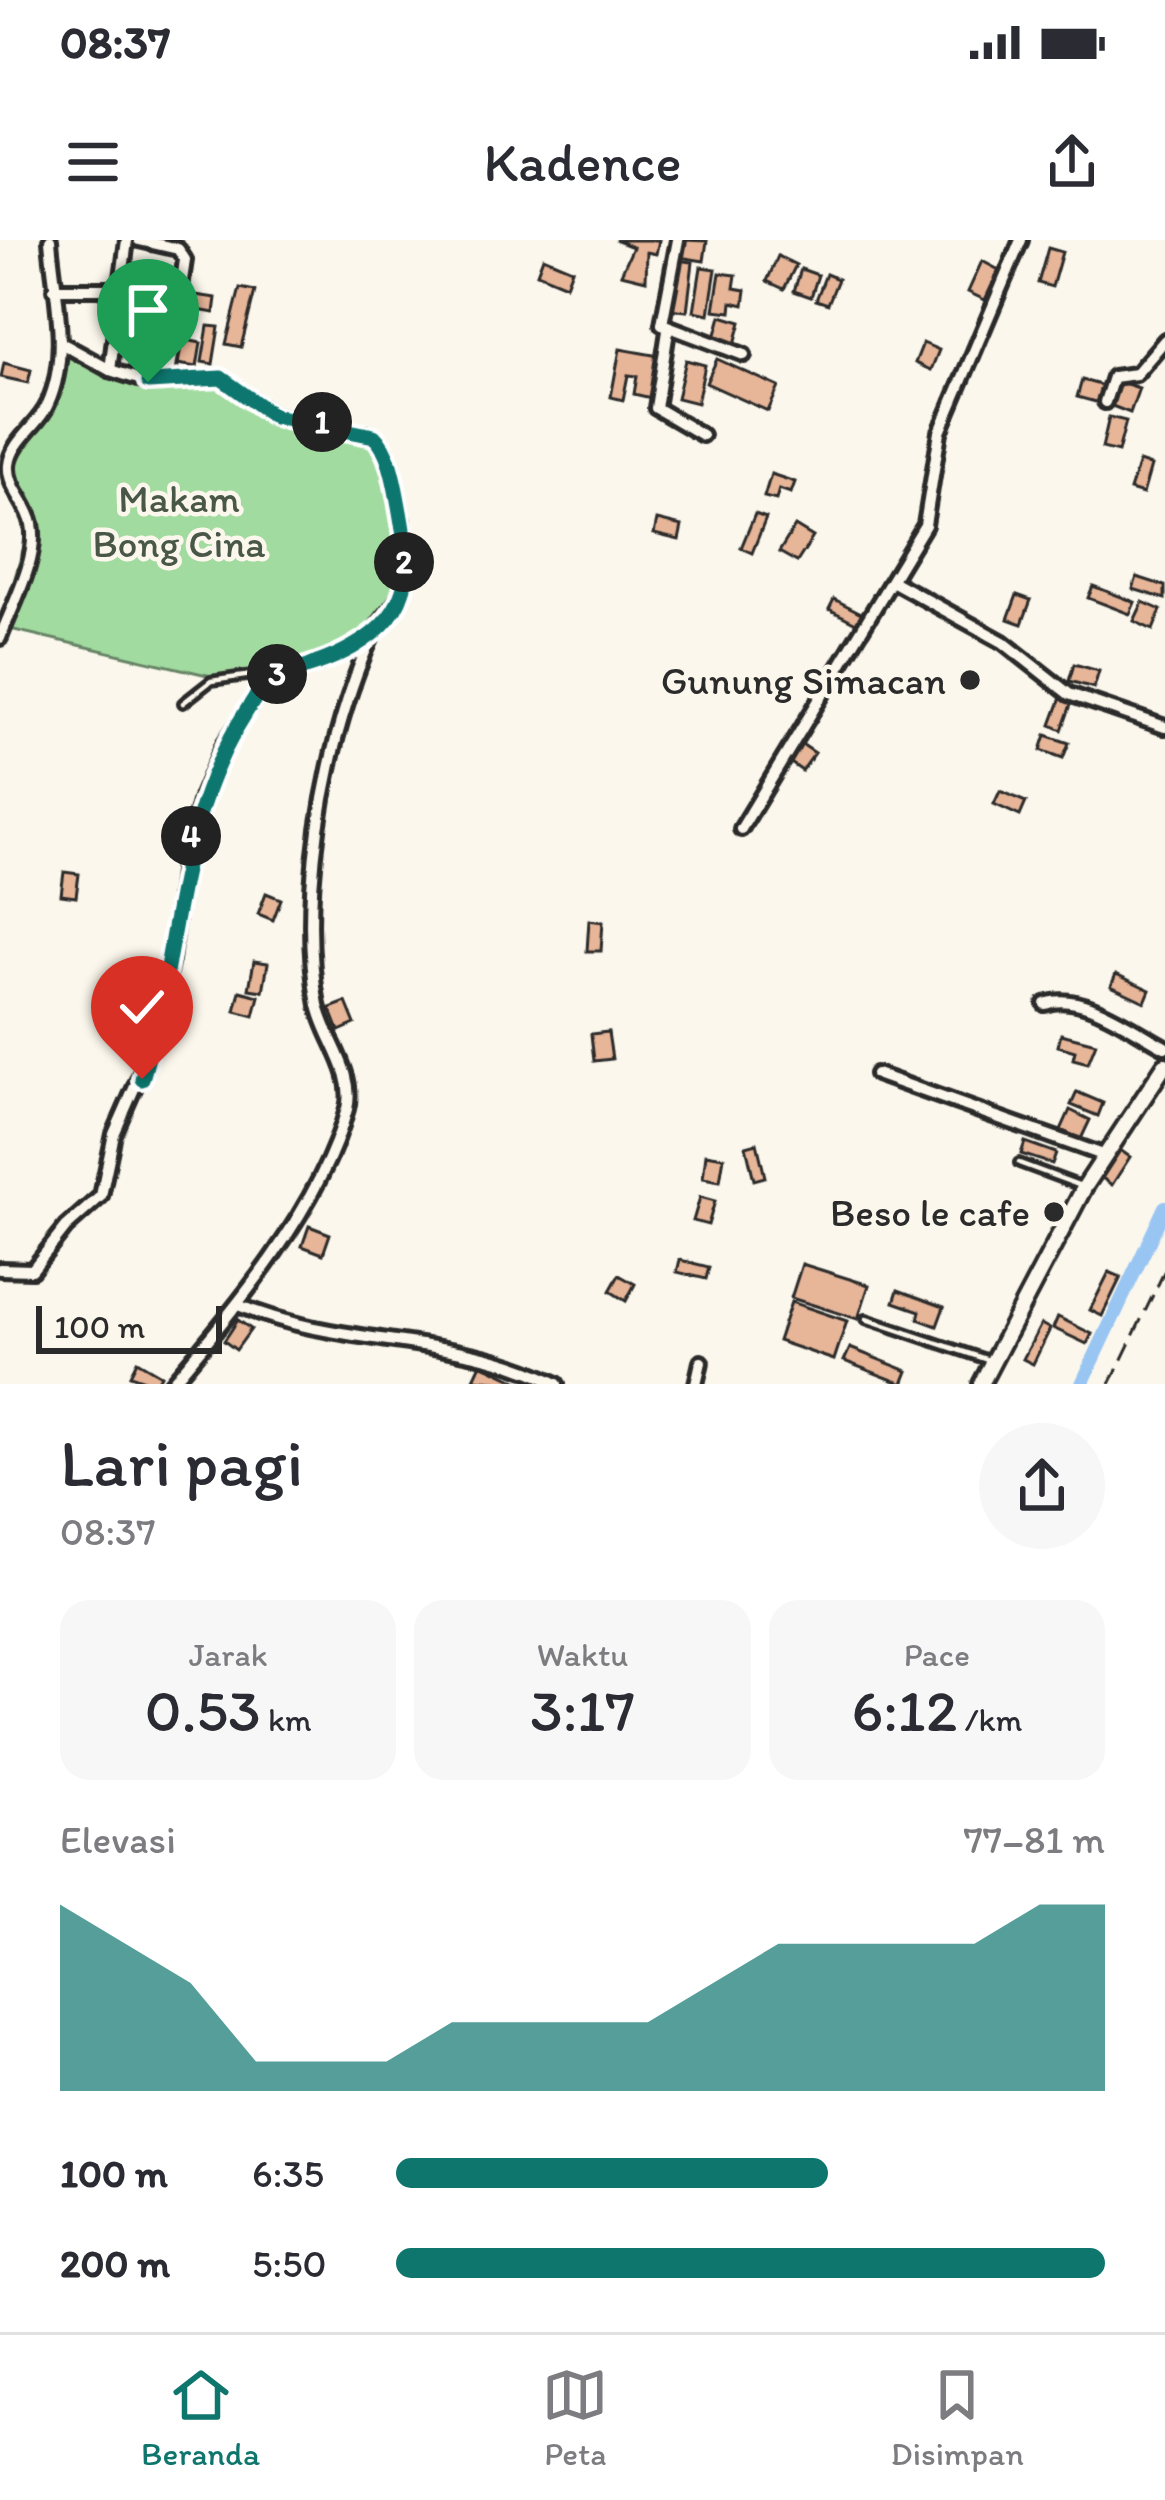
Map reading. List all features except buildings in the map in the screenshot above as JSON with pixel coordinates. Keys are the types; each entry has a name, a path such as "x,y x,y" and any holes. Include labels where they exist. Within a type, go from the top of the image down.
{"main road":[{"path":"981,1384 1084,1187 1165,1065"}],"street":[{"path":"0,638 33,538 32,520 9,478 9,465 12,452 49,403 61,343 50,240"},
{"path":"110,370 127,240"},
{"path":"139,240 178,249 185,260 167,382"},
{"path":"678,240 661,309 668,331 656,408 702,435"},
{"path":"741,829 894,582 930,512 940,432 1021,240"},
{"path":"54,289 121,289"},
{"path":"668,331 744,356"},
{"path":"1105,402 1113,377 1136,374 1165,340"},
{"path":"61,343 110,370 167,382 221,378 274,416 356,430 380,441 398,502 405,582 376,630 330,765 314,922 318,1007 343,1067 346,1109 296,1218 238,1304 171,1384"},
{"path":"894,582 1003,642 1069,694 1165,727"},
{"path":"0,1268 32,1270 100,1196 114,1134 148,1057 171,961 183,865 201,798 233,729 272,675"},
{"path":"1046,1004 1067,1001 1084,1006 1165,1047"},
{"path":"876,1073 1103,1156"},
{"path":"238,1304 301,1329 465,1349 524,1367 557,1384"},
{"path":"696,1384 701,1362"}],"lane":[{"path":"183,703 211,681 322,665 376,630"},
{"path":"1019,1163 1084,1187"},
{"path":"866,1319 993,1361"}],"green space":[{"name":"Makam Bong Cina","path":"58,340 138,373 224,372 275,412 385,435 412,537 399,606 325,670 220,678 1,627 32,518 5,468 48,395"}],"waterway":[{"path":"1082,1384 1165,1207"}],"railway":[{"path":"1110,1384 1165,1270"}],"place":[{"name":"Gunung Simacan","path":"970,680"},
{"name":"Beso le cafe","path":"1054,1212"}],"route":[{"path":"142,1079 171,961 183,865 201,798 224,744 272,675 322,665 376,630 398,602 405,582 398,502 384,449 374,436 323,422 274,416 221,378 148,382"}]}
